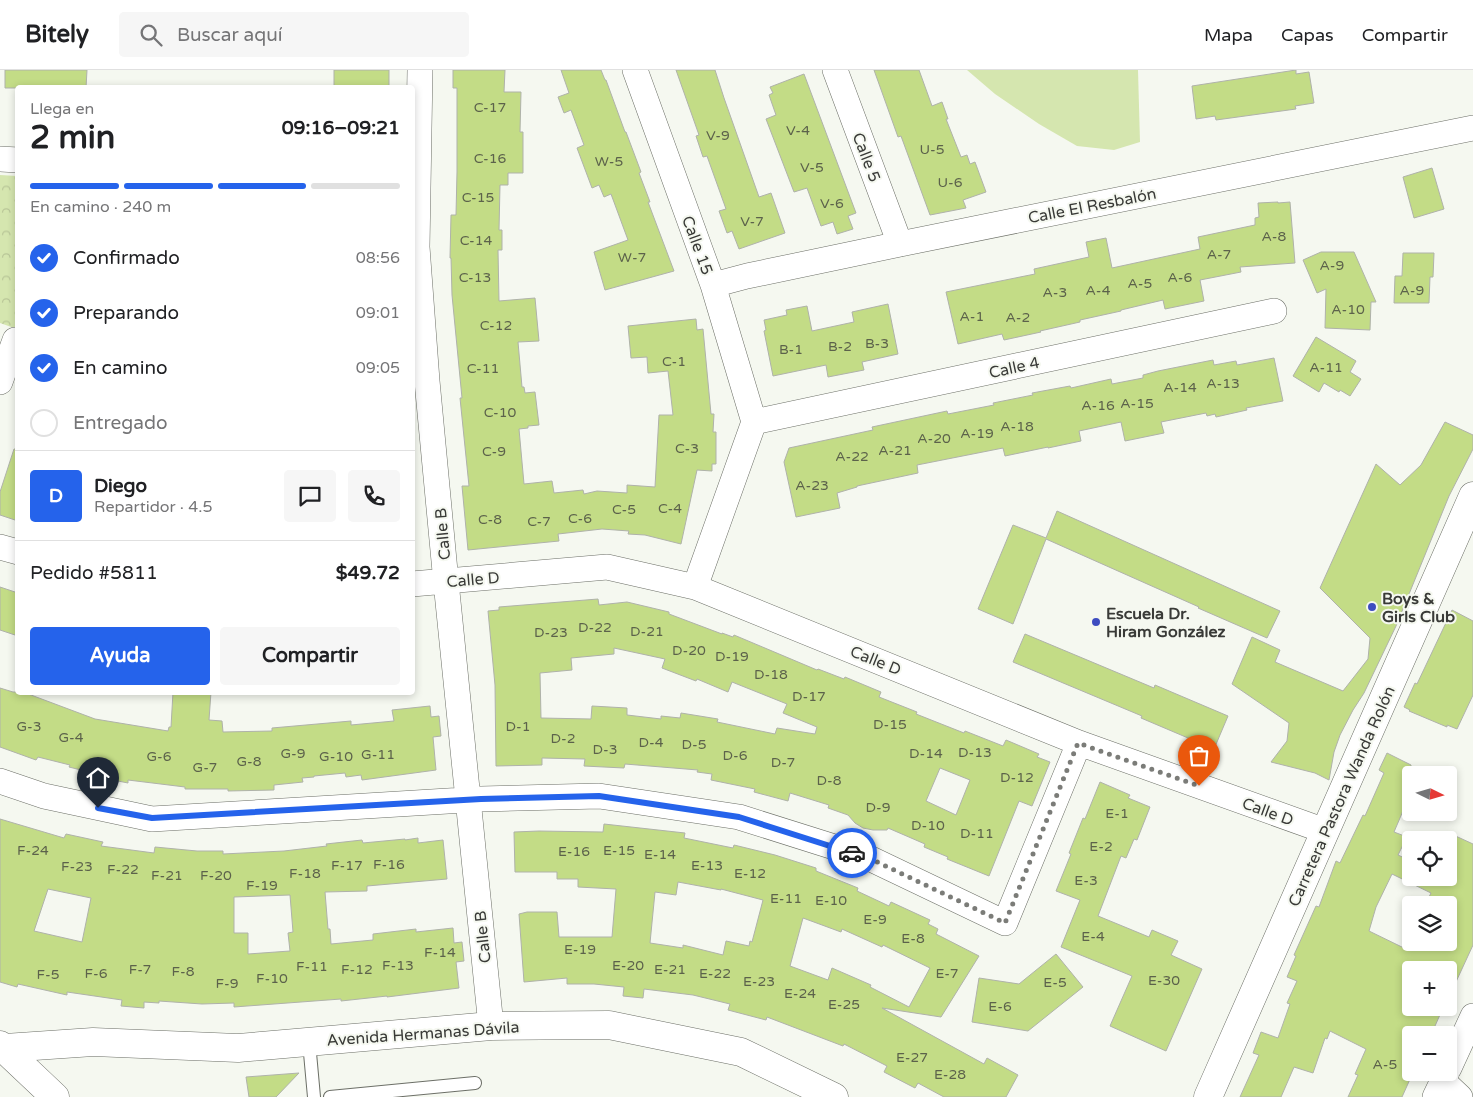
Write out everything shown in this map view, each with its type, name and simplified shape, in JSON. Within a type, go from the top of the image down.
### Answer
[{"type":"street","name":"Calle B","points":[[420,70],[417,247],[420,381],[446,582],[491,1026]]},
{"type":"street","name":"Calle 15","points":[[635,70],[713,285],[754,422]]},
{"type":"street","name":"Calle 5","points":[[835,70],[900,244]]},
{"type":"street","name":"Calle El Resbalón","points":[[713,285],[1238,167],[1473,128]]},
{"type":"street","points":[[0,159],[15,160]]},
{"type":"street","name":"Calle 4","points":[[754,422],[1274,312]]},
{"type":"street","points":[[0,382],[11,338]]},
{"type":"street","points":[[695,587],[754,422]]},
{"type":"street","name":"Carretera Pastora Wanda Rolón","points":[[1208,1097],[1473,496]]},
{"type":"street","points":[[0,547],[15,551]]},
{"type":"street","name":"Calle D","points":[[415,584],[607,567],[695,587],[1078,743],[1325,831]]},
{"type":"street","points":[[0,781],[44,796],[152,818],[469,800],[599,796],[739,817],[869,858],[1005,923],[1078,743]]},
{"type":"street","points":[[1447,1083],[1473,1016]]},
{"type":"street","name":"Avenida Hermanas Dávila","points":[[2,1046],[93,1042],[238,1048],[491,1026],[609,1025],[741,1052],[834,1097]]},
{"type":"street","points":[[2,1046],[55,1097]]},
{"type":"lane","points":[[310,1042],[314,1097]]},
{"type":"lane","points":[[330,1097],[474,1083]]},
{"type":"green space","points":[[967,70],[1138,70],[1140,142],[1114,150],[1077,146],[1039,124],[995,94]]},
{"type":"green space","points":[[0,175],[15,176],[15,328],[0,323]]},
{"type":"building","points":[[5,70],[87,70],[86,85],[15,85],[15,88],[5,88]]},
{"type":"building","points":[[334,70],[389,70],[389,85],[334,85]]},
{"type":"building","points":[[453,70],[505,70],[504,92],[521,92],[520,132],[523,132],[523,173],[508,173],[508,185],[500,185],[499,230],[502,230],[502,250],[498,250],[499,301],[535,298],[539,341],[518,342],[522,387],[524,387],[525,393],[535,392],[539,425],[519,429],[524,484],[552,481],[554,493],[583,490],[584,494],[597,491],[627,493],[627,485],[655,487],[659,415],[673,415],[668,371],[648,373],[647,357],[631,358],[628,326],[696,319],[697,330],[703,329],[711,414],[714,414],[713,432],[716,432],[716,464],[712,464],[712,471],[697,470],[681,544],[645,535],[628,534],[629,531],[602,529],[558,534],[559,541],[468,550],[462,486],[469,486],[460,398],[462,398],[450,258],[451,215],[456,215],[457,172],[457,88],[453,88]]},
{"type":"building","points":[[561,70],[601,70],[641,172],[639,173],[650,202],[648,202],[674,271],[605,290],[594,252],[628,240],[611,194],[604,197],[599,185],[592,188],[577,148],[584,145],[571,110],[564,113],[558,97],[569,93]]},
{"type":"building","points":[[676,70],[715,70],[759,197],[771,193],[785,233],[739,249],[732,231],[727,233],[719,211],[726,209],[707,156],[703,157],[696,136],[699,135]]},
{"type":"building","points":[[874,70],[919,70],[932,106],[942,102],[948,119],[946,119],[961,157],[967,155],[970,164],[975,162],[986,192],[963,200],[966,208],[930,215],[901,136],[898,137]]},
{"type":"building","points":[[1296,70],[1296,74],[1309,72],[1314,103],[1295,106],[1296,109],[1216,120],[1215,116],[1196,119],[1192,86]]},
{"type":"building","points":[[804,74],[856,213],[848,216],[853,229],[837,234],[833,222],[821,226],[807,188],[794,192],[766,119],[776,115],[769,95],[773,93],[770,87]]},
{"type":"building","points":[[1432,168],[1444,209],[1414,218],[1403,177]]},
{"type":"building","points":[[1290,202],[1295,263],[1240,267],[1241,272],[1200,280],[1204,301],[1165,309],[1163,300],[1004,340],[1002,334],[958,344],[946,292],[1035,274],[1034,269],[1089,257],[1086,242],[1106,238],[1112,268],[1200,249],[1198,237],[1255,225],[1255,218],[1259,217],[1258,203]]},
{"type":"building","points":[[1321,252],[1354,252],[1376,302],[1371,302],[1370,330],[1325,328],[1326,289],[1317,293],[1303,260]]},
{"type":"building","points":[[1403,253],[1434,253],[1433,277],[1430,277],[1429,303],[1394,303],[1395,276],[1402,276]]},
{"type":"building","points":[[888,304],[898,354],[862,362],[864,370],[828,377],[826,365],[773,376],[764,331],[766,330],[764,320],[787,315],[786,310],[807,306],[812,331],[854,322],[852,312]]},
{"type":"building","points":[[1316,337],[1356,361],[1350,372],[1361,379],[1350,396],[1324,383],[1319,392],[1293,376]]},
{"type":"building","points":[[1274,358],[1283,401],[1246,408],[1247,410],[1216,417],[1215,414],[1207,416],[1206,413],[1161,422],[1164,433],[1125,441],[1121,422],[1079,431],[1081,441],[1048,448],[1005,456],[1003,448],[917,465],[918,473],[857,486],[837,493],[840,508],[796,517],[784,462],[789,448],[873,430],[872,427],[947,411],[948,414],[994,405],[993,403],[1033,395],[1032,393],[1070,386],[1071,388],[1111,379],[1112,384],[1143,378],[1143,375],[1158,371],[1213,360],[1214,365],[1236,361],[1237,365]]},
{"type":"building","name":"Boys & Girls Club","points":[[1445,422],[1473,435],[1473,449],[1449,496],[1396,626],[1364,693],[1340,735],[1334,752],[1329,780],[1315,773],[1271,762],[1287,741],[1289,723],[1232,684],[1252,637],[1280,650],[1275,662],[1343,691],[1368,659],[1370,638],[1320,588],[1376,464],[1400,485],[1421,465]]},
{"type":"building","points":[[15,449],[15,520],[0,515],[0,492]]},
{"type":"building","points":[[1057,511],[1280,611],[1267,638],[1046,539],[1013,624],[978,609],[1013,525],[1046,538]]},
{"type":"building","points":[[0,587],[15,592],[15,635],[0,630]]},
{"type":"building","points":[[598,599],[599,605],[627,602],[669,612],[669,614],[722,634],[733,637],[734,635],[817,670],[844,679],[845,677],[881,692],[879,697],[964,733],[965,731],[1003,746],[1006,740],[1039,754],[1037,757],[1050,762],[1032,806],[1019,801],[989,876],[947,859],[948,857],[924,847],[925,844],[888,828],[887,830],[873,830],[863,828],[848,815],[828,808],[829,805],[790,793],[788,801],[754,792],[755,789],[711,780],[712,774],[697,772],[698,770],[625,764],[624,768],[584,766],[585,759],[542,758],[542,765],[496,766],[495,685],[488,611],[499,610],[499,607]],"holes":[[[614,648],[665,659],[662,668],[696,681],[697,679],[728,692],[732,682],[787,704],[783,713],[817,727],[815,734],[777,728],[775,734],[717,722],[718,719],[681,713],[680,718],[661,716],[661,719],[627,715],[627,708],[592,706],[591,719],[541,718],[540,673],[572,670],[571,658],[614,654]],[[940,768],[970,780],[956,815],[926,801]]]},
{"type":"building","points":[[1452,610],[1473,621],[1473,695],[1457,729],[1447,725],[1447,727],[1409,711],[1404,707]]},
{"type":"building","points":[[1025,634],[1154,688],[1155,685],[1228,716],[1214,749],[1141,718],[1142,716],[1013,662]]},
{"type":"building","points":[[0,688],[15,692],[15,695],[31,695],[95,719],[168,731],[169,727],[171,727],[173,695],[211,695],[209,720],[222,721],[223,732],[272,731],[272,728],[351,721],[351,725],[394,721],[392,710],[430,706],[431,717],[439,716],[441,736],[433,737],[436,770],[362,780],[361,775],[346,777],[345,773],[314,776],[302,778],[303,782],[274,785],[274,790],[228,791],[228,789],[185,789],[185,787],[128,780],[128,783],[88,775],[89,772],[69,767],[70,765],[38,757],[36,760],[0,747]]},
{"type":"building","points":[[1387,753],[1411,765],[1402,766],[1402,813],[1394,832],[1402,835],[1402,847],[1398,855],[1402,857],[1402,879],[1392,874],[1376,907],[1369,931],[1402,947],[1402,951],[1457,951],[1457,896],[1430,896],[1431,893],[1417,886],[1457,886],[1457,837],[1473,844],[1473,945],[1457,980],[1457,961],[1402,961],[1402,1016],[1439,1016],[1435,1026],[1402,1026],[1402,1081],[1409,1081],[1402,1097],[1348,1097],[1358,1075],[1355,1074],[1366,1049],[1330,1031],[1327,1039],[1325,1038],[1313,1073],[1294,1067],[1281,1097],[1240,1097],[1259,1055],[1253,1053],[1261,1032],[1278,1038],[1290,1004],[1287,1003],[1297,981],[1287,977],[1296,956],[1294,955],[1316,906],[1319,907],[1336,861],[1340,863],[1363,815],[1365,816],[1384,773],[1379,770]]},
{"type":"building","points":[[1100,782],[1130,795],[1128,798],[1150,807],[1137,840],[1134,839],[1126,858],[1121,856],[1098,916],[1149,937],[1152,930],[1178,941],[1171,955],[1202,969],[1166,1051],[1110,1026],[1132,976],[1061,947],[1080,900],[1056,891],[1083,818],[1085,819]]},
{"type":"building","points":[[0,819],[64,838],[66,834],[103,842],[101,846],[154,853],[155,847],[197,851],[223,851],[223,854],[284,851],[362,840],[363,843],[418,838],[418,843],[443,840],[447,879],[367,886],[367,891],[325,892],[328,929],[330,929],[331,944],[373,940],[373,934],[416,929],[416,932],[453,928],[454,943],[462,942],[464,961],[456,962],[459,988],[341,1001],[341,999],[234,1007],[234,1003],[202,1004],[159,1001],[159,1003],[144,1002],[144,1008],[121,1006],[122,1000],[67,992],[67,995],[18,984],[17,987],[0,982]],"holes":[[[48,889],[91,898],[82,942],[34,931]],[[290,895],[293,932],[288,933],[290,951],[248,954],[248,933],[234,933],[234,897]]]},
{"type":"building","points":[[604,824],[685,833],[684,838],[733,848],[734,845],[775,855],[816,868],[816,871],[858,888],[857,891],[889,906],[891,902],[930,920],[928,924],[938,929],[936,934],[979,956],[941,1017],[882,1008],[984,1064],[987,1058],[1018,1075],[1006,1097],[944,1097],[918,1083],[915,1088],[884,1072],[887,1066],[844,1044],[843,1046],[767,1017],[766,1020],[728,1010],[730,1004],[693,995],[644,989],[643,998],[623,996],[624,987],[567,984],[567,978],[524,982],[519,914],[527,912],[557,912],[559,937],[612,937],[616,889],[578,887],[578,879],[557,879],[557,872],[515,872],[514,832],[603,832]],"holes":[[[678,882],[721,889],[763,900],[752,942],[750,941],[749,946],[726,941],[723,955],[683,945],[683,948],[650,943],[655,892],[676,895]],[[803,918],[841,932],[842,929],[882,947],[883,945],[930,968],[909,1007],[870,987],[871,985],[832,968],[828,980],[790,966]]]},
{"type":"building","points":[[1056,954],[1083,987],[1028,1031],[972,1022],[979,978],[1019,984]]},
{"type":"building","points":[[299,1073],[276,1097],[249,1097],[246,1077]]},
{"type":"way so far","points":[[852,853],[869,858],[1005,923],[1078,743],[1199,786]]},
{"type":"place","name":"Boys & Girls Club","points":[[1372,607]]},
{"type":"place","name":"Escuela Dr. Hiram González","points":[[1096,622]]},
{"type":"route","points":[[98,808],[152,818],[481,799],[599,796],[739,817],[852,853]]}]
